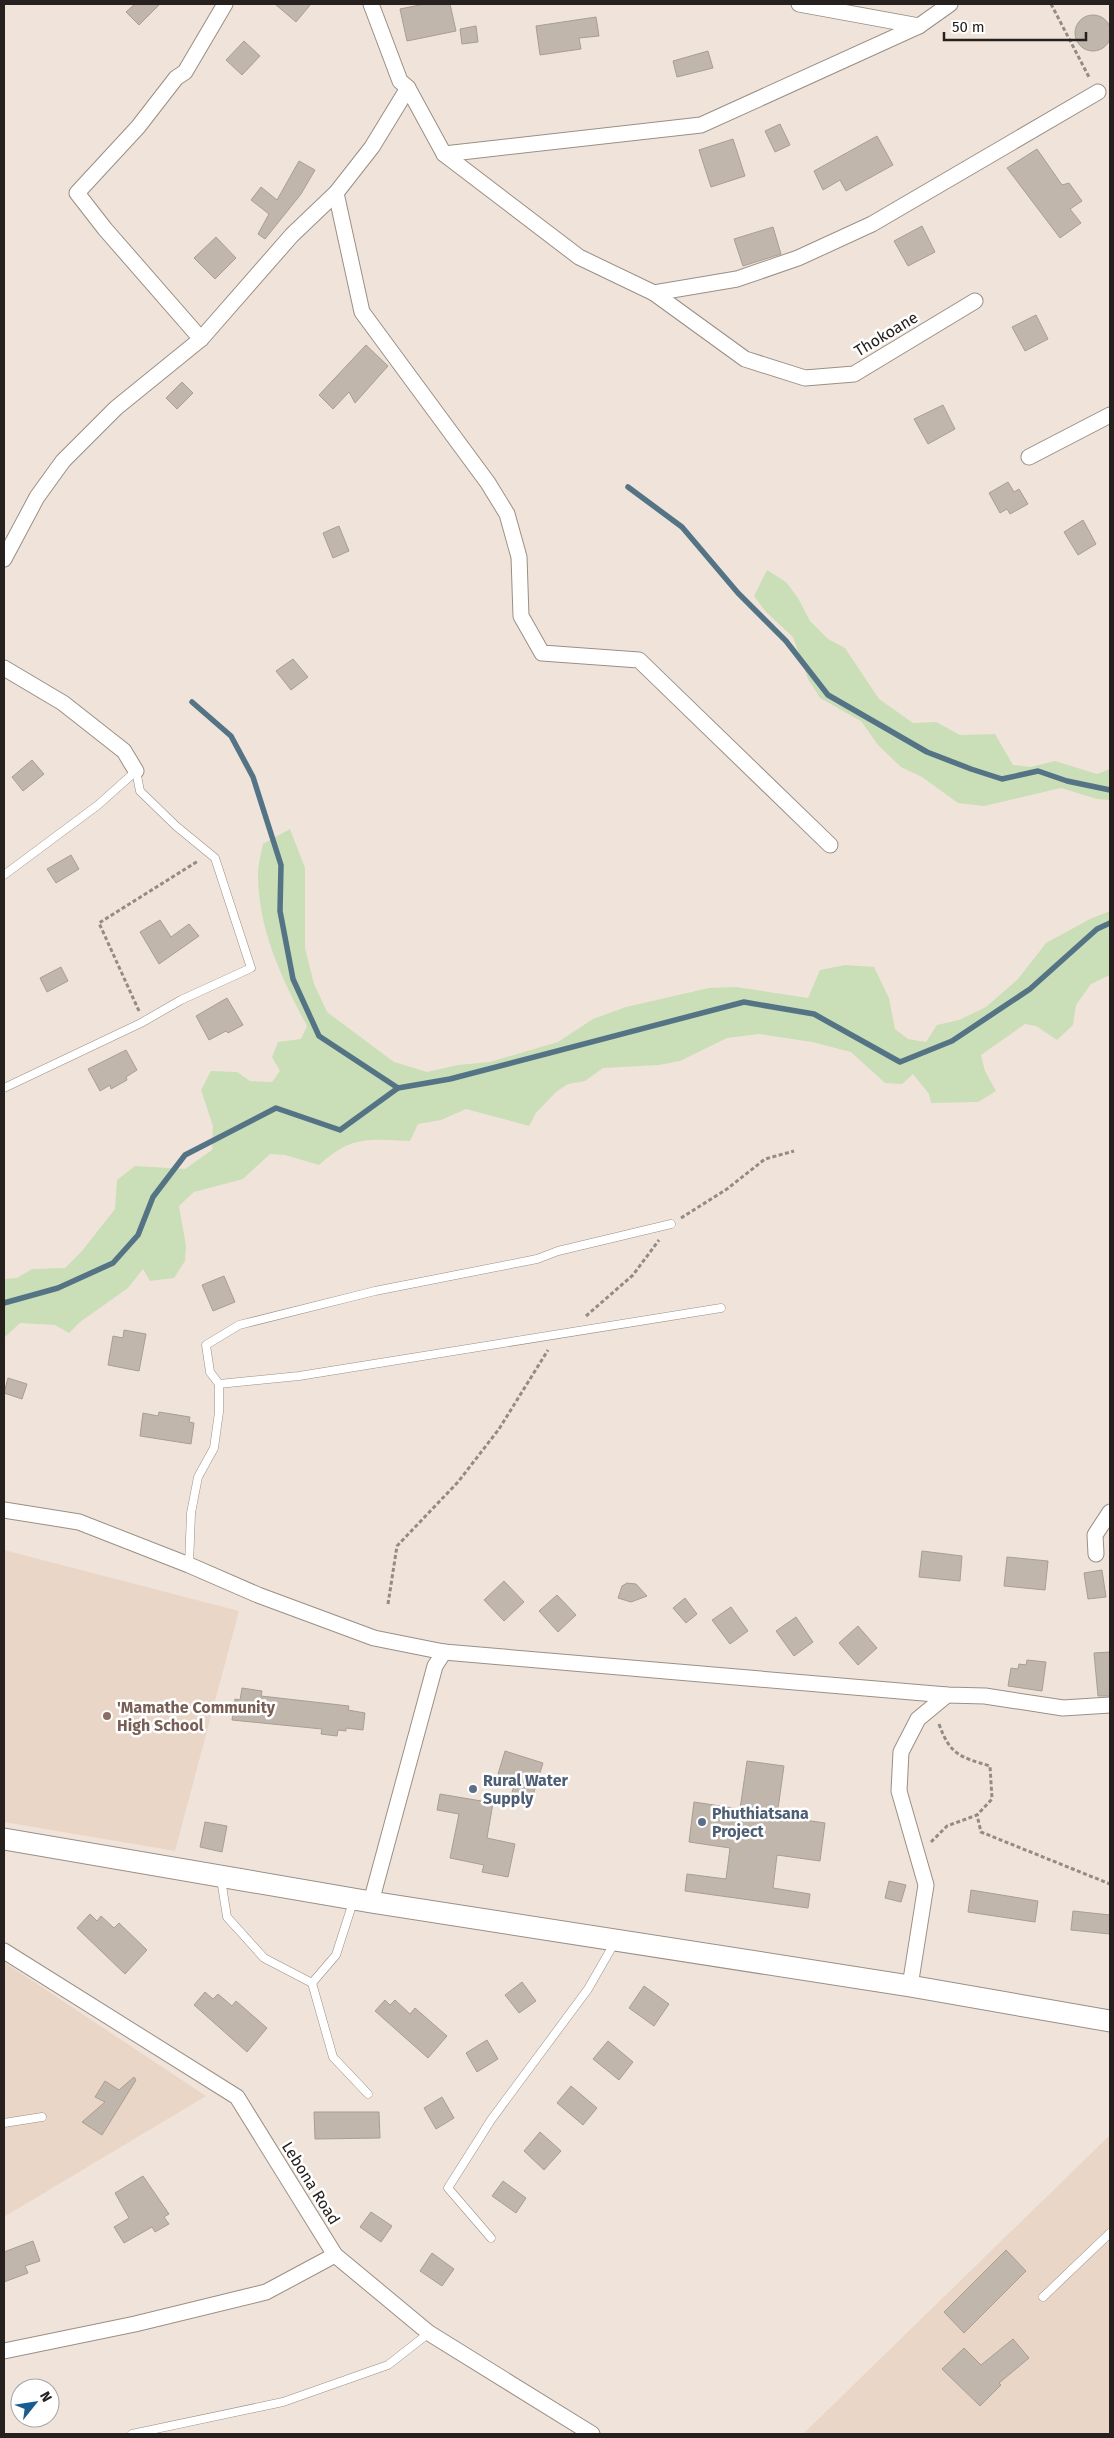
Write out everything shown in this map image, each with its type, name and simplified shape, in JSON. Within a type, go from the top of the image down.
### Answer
[{"type":"main road","points":[[4,1839],[362,1901],[910,1986],[1110,2021]]},
{"type":"street","points":[[201,339],[105,229],[77,193],[138,127],[176,78],[185,72],[225,4]]},
{"type":"street","points":[[371,4],[400,81],[408,88],[444,154],[701,125],[919,26],[950,4]]},
{"type":"street","points":[[799,4],[919,26]]},
{"type":"street","points":[[4,559],[37,497],[63,461],[116,408],[201,339],[292,235],[336,193],[372,147],[408,88]]},
{"type":"street","points":[[654,293],[737,279],[798,258],[872,224],[1098,92]]},
{"type":"street","name":"Thokoane","points":[[444,154],[578,257],[654,293],[744,359],[805,378],[854,374],[974,301]]},
{"type":"street","points":[[336,193],[362,312],[488,483],[507,514],[519,557],[521,616],[542,653],[639,660],[830,845]]},
{"type":"street","points":[[1029,457],[1110,415]]},
{"type":"street","points":[[4,668],[63,704],[124,752],[136,771]]},
{"type":"street","points":[[4,1510],[79,1522],[188,1565],[258,1596],[374,1638],[444,1652],[947,1696],[985,1696],[1063,1708],[1110,1705]]},
{"type":"street","points":[[1096,1554],[1095,1535],[1110,1512]]},
{"type":"street","points":[[362,1901],[435,1666],[444,1652]]},
{"type":"street","points":[[910,1986],[926,1885],[899,1791],[901,1752],[918,1719],[947,1696]]},
{"type":"street","name":"Lebona Road","points":[[4,1951],[237,2096],[335,2255],[429,2333],[592,2434]]},
{"type":"street","points":[[4,2351],[135,2324],[266,2292],[335,2255]]},
{"type":"lane","points":[[4,1088],[250,968],[215,858],[176,826],[140,791],[136,771]]},
{"type":"lane","points":[[4,875],[98,805],[136,771]]},
{"type":"lane","points":[[188,1565],[191,1513],[198,1476],[214,1448],[219,1412],[219,1384],[210,1372],[206,1345],[239,1325],[375,1291],[537,1259],[558,1251],[671,1224]]},
{"type":"lane","points":[[219,1384],[299,1376],[721,1308]]},
{"type":"lane","points":[[221,1877],[227,1917],[264,1958],[312,1983],[333,2057],[368,2094]]},
{"type":"lane","points":[[312,1983],[336,1954],[362,1901]]},
{"type":"lane","points":[[491,2238],[448,2188],[491,2120],[588,1989],[616,1940]]},
{"type":"lane","points":[[4,2123],[42,2117]]},
{"type":"lane","points":[[1043,2297],[1110,2233]]},
{"type":"lane","points":[[132,2434],[283,2402],[388,2365],[429,2333]]},
{"type":"path","points":[[1051,4],[1098,92]]},
{"type":"path","points":[[144,1021],[99,923],[210,854]]},
{"type":"path","points":[[388,1604],[397,1546],[458,1482],[499,1429],[548,1349],[633,1275],[671,1224],[727,1189],[765,1159],[794,1151]]},
{"type":"path","points":[[920,1860],[934,1839],[947,1826],[977,1815],[992,1800],[990,1766],[958,1756],[943,1735],[932,1707]]},
{"type":"path","points":[[977,1815],[981,1832],[1110,1884]]},
{"type":"shaded area","name":"'Mamathe Community High School","points":[[4,1550],[239,1611],[175,1851],[4,1822]]},
{"type":"shaded area","points":[[4,1962],[206,2096],[4,2217]]},
{"type":"shaded area","points":[[1110,2135],[1110,2434],[803,2434]]},
{"type":"green space","points":[[767,570],[786,582],[798,598],[810,621],[828,639],[845,648],[879,699],[913,723],[936,722],[960,735],[995,734],[1013,765],[1031,767],[1055,761],[1097,774],[1110,769],[1110,800],[1097,799],[1061,788],[984,806],[958,803],[922,777],[901,767],[878,745],[861,721],[820,698],[808,679],[793,637],[766,612],[754,596]]},
{"type":"green space","points":[[290,829],[305,868],[305,948],[314,984],[327,1012],[394,1062],[427,1072],[458,1065],[490,1062],[558,1042],[593,1019],[626,1007],[709,988],[736,987],[808,998],[820,970],[845,965],[874,967],[889,998],[895,1029],[908,1039],[926,1042],[937,1025],[959,1020],[986,1007],[1018,979],[1046,943],[1090,919],[1110,911],[1110,975],[1091,984],[1076,1005],[1073,1025],[1057,1040],[1036,1026],[1025,1024],[981,1055],[985,1071],[996,1091],[978,1102],[931,1103],[929,1094],[913,1074],[902,1084],[885,1083],[851,1052],[812,1042],[759,1034],[727,1038],[680,1061],[659,1065],[603,1068],[585,1081],[568,1084],[556,1092],[536,1113],[529,1126],[466,1109],[441,1120],[418,1124],[410,1141],[361,1141],[341,1148],[319,1165],[285,1155],[270,1154],[243,1179],[194,1192],[179,1206],[186,1246],[185,1261],[174,1278],[150,1281],[143,1269],[128,1288],[80,1322],[69,1333],[55,1325],[20,1323],[4,1338],[4,1279],[17,1278],[32,1269],[65,1268],[82,1251],[115,1209],[117,1180],[135,1166],[185,1169],[212,1150],[213,1126],[201,1090],[211,1071],[237,1072],[250,1081],[272,1082],[280,1071],[272,1057],[278,1042],[301,1039],[307,1026],[273,953],[262,914],[259,894],[258,874],[263,844]]},
{"type":"building","points":[[135,4],[160,4],[139,25],[126,12]]},
{"type":"building","points":[[275,4],[311,4],[296,22]]},
{"type":"building","points":[[425,4],[450,4],[456,31],[407,41],[400,9]]},
{"type":"building","points":[[1093,15],[1100,16],[1106,20],[1110,26],[1110,40],[1106,46],[1100,50],[1093,51],[1086,50],[1080,46],[1076,40],[1075,33],[1076,26],[1080,20],[1086,16]]},
{"type":"building","points":[[596,17],[599,36],[579,38],[581,49],[540,55],[536,26]]},
{"type":"building","points":[[476,26],[478,42],[462,44],[460,29]]},
{"type":"building","points":[[244,41],[260,56],[242,75],[226,60]]},
{"type":"building","points":[[708,51],[713,68],[677,77],[673,61]]},
{"type":"building","points":[[780,124],[790,145],[775,152],[765,131]]},
{"type":"building","points":[[877,136],[893,165],[846,191],[840,180],[823,190],[814,171]]},
{"type":"building","points":[[733,139],[745,176],[711,187],[699,150]]},
{"type":"building","points":[[1037,149],[1062,185],[1069,183],[1082,201],[1070,209],[1081,223],[1060,238],[1007,168]]},
{"type":"building","points":[[299,161],[315,170],[301,194],[265,239],[258,234],[269,214],[251,200],[261,187],[277,200]]},
{"type":"building","points":[[922,226],[935,252],[908,266],[894,241]]},
{"type":"building","points":[[773,227],[781,254],[743,266],[734,239]]},
{"type":"building","points":[[216,237],[236,258],[215,279],[194,258]]},
{"type":"building","points":[[1036,315],[1048,339],[1025,351],[1012,327]]},
{"type":"building","points":[[366,345],[388,366],[355,403],[349,392],[333,409],[319,395]]},
{"type":"building","points":[[182,382],[193,393],[177,409],[166,398]]},
{"type":"building","points":[[943,405],[955,429],[928,444],[914,419]]},
{"type":"building","points":[[1008,482],[1014,492],[1019,489],[1028,504],[1010,514],[1007,509],[1000,513],[989,493]]},
{"type":"building","points":[[1083,520],[1096,544],[1078,555],[1064,532]]},
{"type":"building","points":[[339,526],[349,551],[333,558],[323,533]]},
{"type":"building","points":[[293,659],[308,677],[291,690],[276,671]]},
{"type":"building","points":[[32,760],[44,774],[23,791],[12,777]]},
{"type":"building","points":[[71,855],[79,869],[56,883],[47,869]]},
{"type":"building","points":[[160,920],[171,937],[189,924],[199,936],[159,964],[140,932]]},
{"type":"building","points":[[61,967],[68,981],[47,992],[40,978]]},
{"type":"building","points":[[227,998],[243,1025],[209,1040],[196,1016]]},
{"type":"building","points":[[126,1050],[137,1070],[126,1077],[127,1080],[111,1089],[110,1085],[100,1091],[88,1069]]},
{"type":"building","points":[[224,1276],[235,1302],[213,1311],[202,1285]]},
{"type":"building","points":[[124,1330],[146,1334],[139,1371],[108,1365],[113,1336],[123,1338]]},
{"type":"building","points":[[8,1378],[27,1384],[22,1399],[4,1393]]},
{"type":"building","points":[[159,1412],[190,1417],[189,1422],[194,1423],[191,1444],[140,1436],[143,1413],[158,1416]]},
{"type":"building","points":[[922,1551],[962,1556],[960,1581],[919,1577]]},
{"type":"building","points":[[1007,1557],[1048,1561],[1045,1590],[1004,1586]]},
{"type":"building","points":[[1102,1570],[1106,1597],[1088,1599],[1084,1573]]},
{"type":"building","points":[[504,1581],[524,1602],[504,1621],[484,1600]]},
{"type":"building","points":[[627,1583],[636,1584],[647,1596],[631,1602],[618,1598],[622,1586]]},
{"type":"building","points":[[557,1595],[576,1615],[558,1632],[539,1611]]},
{"type":"building","points":[[685,1598],[697,1614],[686,1623],[673,1608]]},
{"type":"building","points":[[731,1607],[748,1631],[730,1644],[712,1620]]},
{"type":"building","points":[[796,1617],[813,1642],[794,1656],[776,1631]]},
{"type":"building","points":[[858,1626],[877,1648],[858,1665],[839,1643]]},
{"type":"building","points":[[1110,1652],[1110,1696],[1098,1696],[1094,1653]]},
{"type":"building","points":[[1027,1660],[1046,1662],[1042,1691],[1008,1686],[1011,1668],[1018,1669],[1019,1664],[1026,1665]]},
{"type":"building","points":[[242,1688],[262,1691],[261,1696],[349,1706],[348,1710],[365,1713],[363,1730],[346,1728],[346,1731],[338,1730],[337,1736],[321,1734],[322,1729],[232,1720],[235,1699],[240,1700]]},
{"type":"building","points":[[505,1751],[543,1763],[530,1805],[510,1799],[516,1779],[498,1774]]},
{"type":"building","points":[[747,1761],[784,1766],[777,1816],[825,1823],[820,1861],[777,1855],[773,1888],[810,1894],[808,1908],[685,1891],[687,1874],[726,1879],[730,1848],[689,1842],[694,1802],[740,1809]]},
{"type":"building","points":[[440,1794],[493,1803],[487,1838],[515,1844],[508,1877],[482,1872],[484,1865],[450,1858],[459,1814],[437,1810]]},
{"type":"building","points":[[205,1822],[227,1826],[222,1852],[200,1847]]},
{"type":"building","points":[[889,1881],[906,1885],[901,1902],[885,1898]]},
{"type":"building","points":[[971,1890],[1038,1901],[1035,1922],[968,1912]]},
{"type":"building","points":[[1073,1911],[1110,1915],[1110,1934],[1071,1930]]},
{"type":"building","points":[[90,1914],[97,1921],[101,1916],[114,1928],[119,1923],[147,1950],[125,1974],[77,1928]]},
{"type":"building","points":[[522,1982],[536,2001],[519,2013],[505,1995]]},
{"type":"building","points":[[644,1986],[669,2004],[654,2026],[629,2008]]},
{"type":"building","points":[[205,1992],[213,1999],[218,1994],[232,2006],[236,2001],[267,2028],[247,2052],[194,2005]]},
{"type":"building","points":[[385,2000],[390,2005],[395,2000],[410,2014],[415,2008],[447,2036],[428,2058],[375,2011]]},
{"type":"building","points":[[487,2040],[498,2059],[477,2072],[466,2053]]},
{"type":"building","points":[[608,2041],[633,2062],[619,2080],[593,2059]]},
{"type":"building","points":[[134,2077],[136,2080],[102,2135],[82,2122],[105,2102],[95,2097],[105,2081],[119,2090]]},
{"type":"building","points":[[571,2086],[597,2108],[583,2125],[557,2103]]},
{"type":"building","points":[[442,2097],[454,2118],[436,2129],[424,2108]]},
{"type":"building","points":[[314,2112],[379,2112],[380,2138],[315,2139]]},
{"type":"building","points":[[540,2132],[561,2151],[544,2170],[524,2151]]},
{"type":"building","points":[[143,2176],[169,2214],[164,2217],[169,2224],[155,2232],[152,2227],[124,2243],[114,2227],[129,2218],[115,2193]]},
{"type":"building","points":[[503,2181],[526,2198],[516,2213],[492,2196]]},
{"type":"building","points":[[371,2212],[392,2226],[381,2242],[360,2227]]},
{"type":"building","points":[[33,2241],[40,2261],[25,2266],[28,2273],[4,2282],[4,2252]]},
{"type":"building","points":[[1006,2250],[1026,2271],[964,2333],[944,2312]]},
{"type":"building","points":[[432,2253],[454,2269],[442,2286],[420,2271]]},
{"type":"building","points":[[1013,2339],[1029,2358],[999,2383],[1001,2385],[980,2406],[942,2369],[964,2348],[981,2365]]},
{"type":"waterway","points":[[628,487],[682,527],[738,593],[786,641],[828,695],[927,752],[971,769],[1002,779],[1038,771],[1067,781],[1110,790]]},
{"type":"waterway","points":[[192,702],[231,736],[253,777],[281,865],[280,911],[293,979],[319,1036],[398,1088]]},
{"type":"waterway","points":[[4,1303],[58,1288],[113,1263],[138,1235],[153,1197],[185,1155],[276,1108],[340,1130],[398,1088],[450,1079],[744,1002],[814,1014],[900,1062],[952,1041],[1030,989],[1097,929],[1110,923]]},
{"type":"place","name":"'Mamathe Community High School","points":[[107,1716]]},
{"type":"place","name":"Rural Water Supply","points":[[473,1789]]},
{"type":"place","name":"Phuthiatsana Project","points":[[702,1822]]}]
